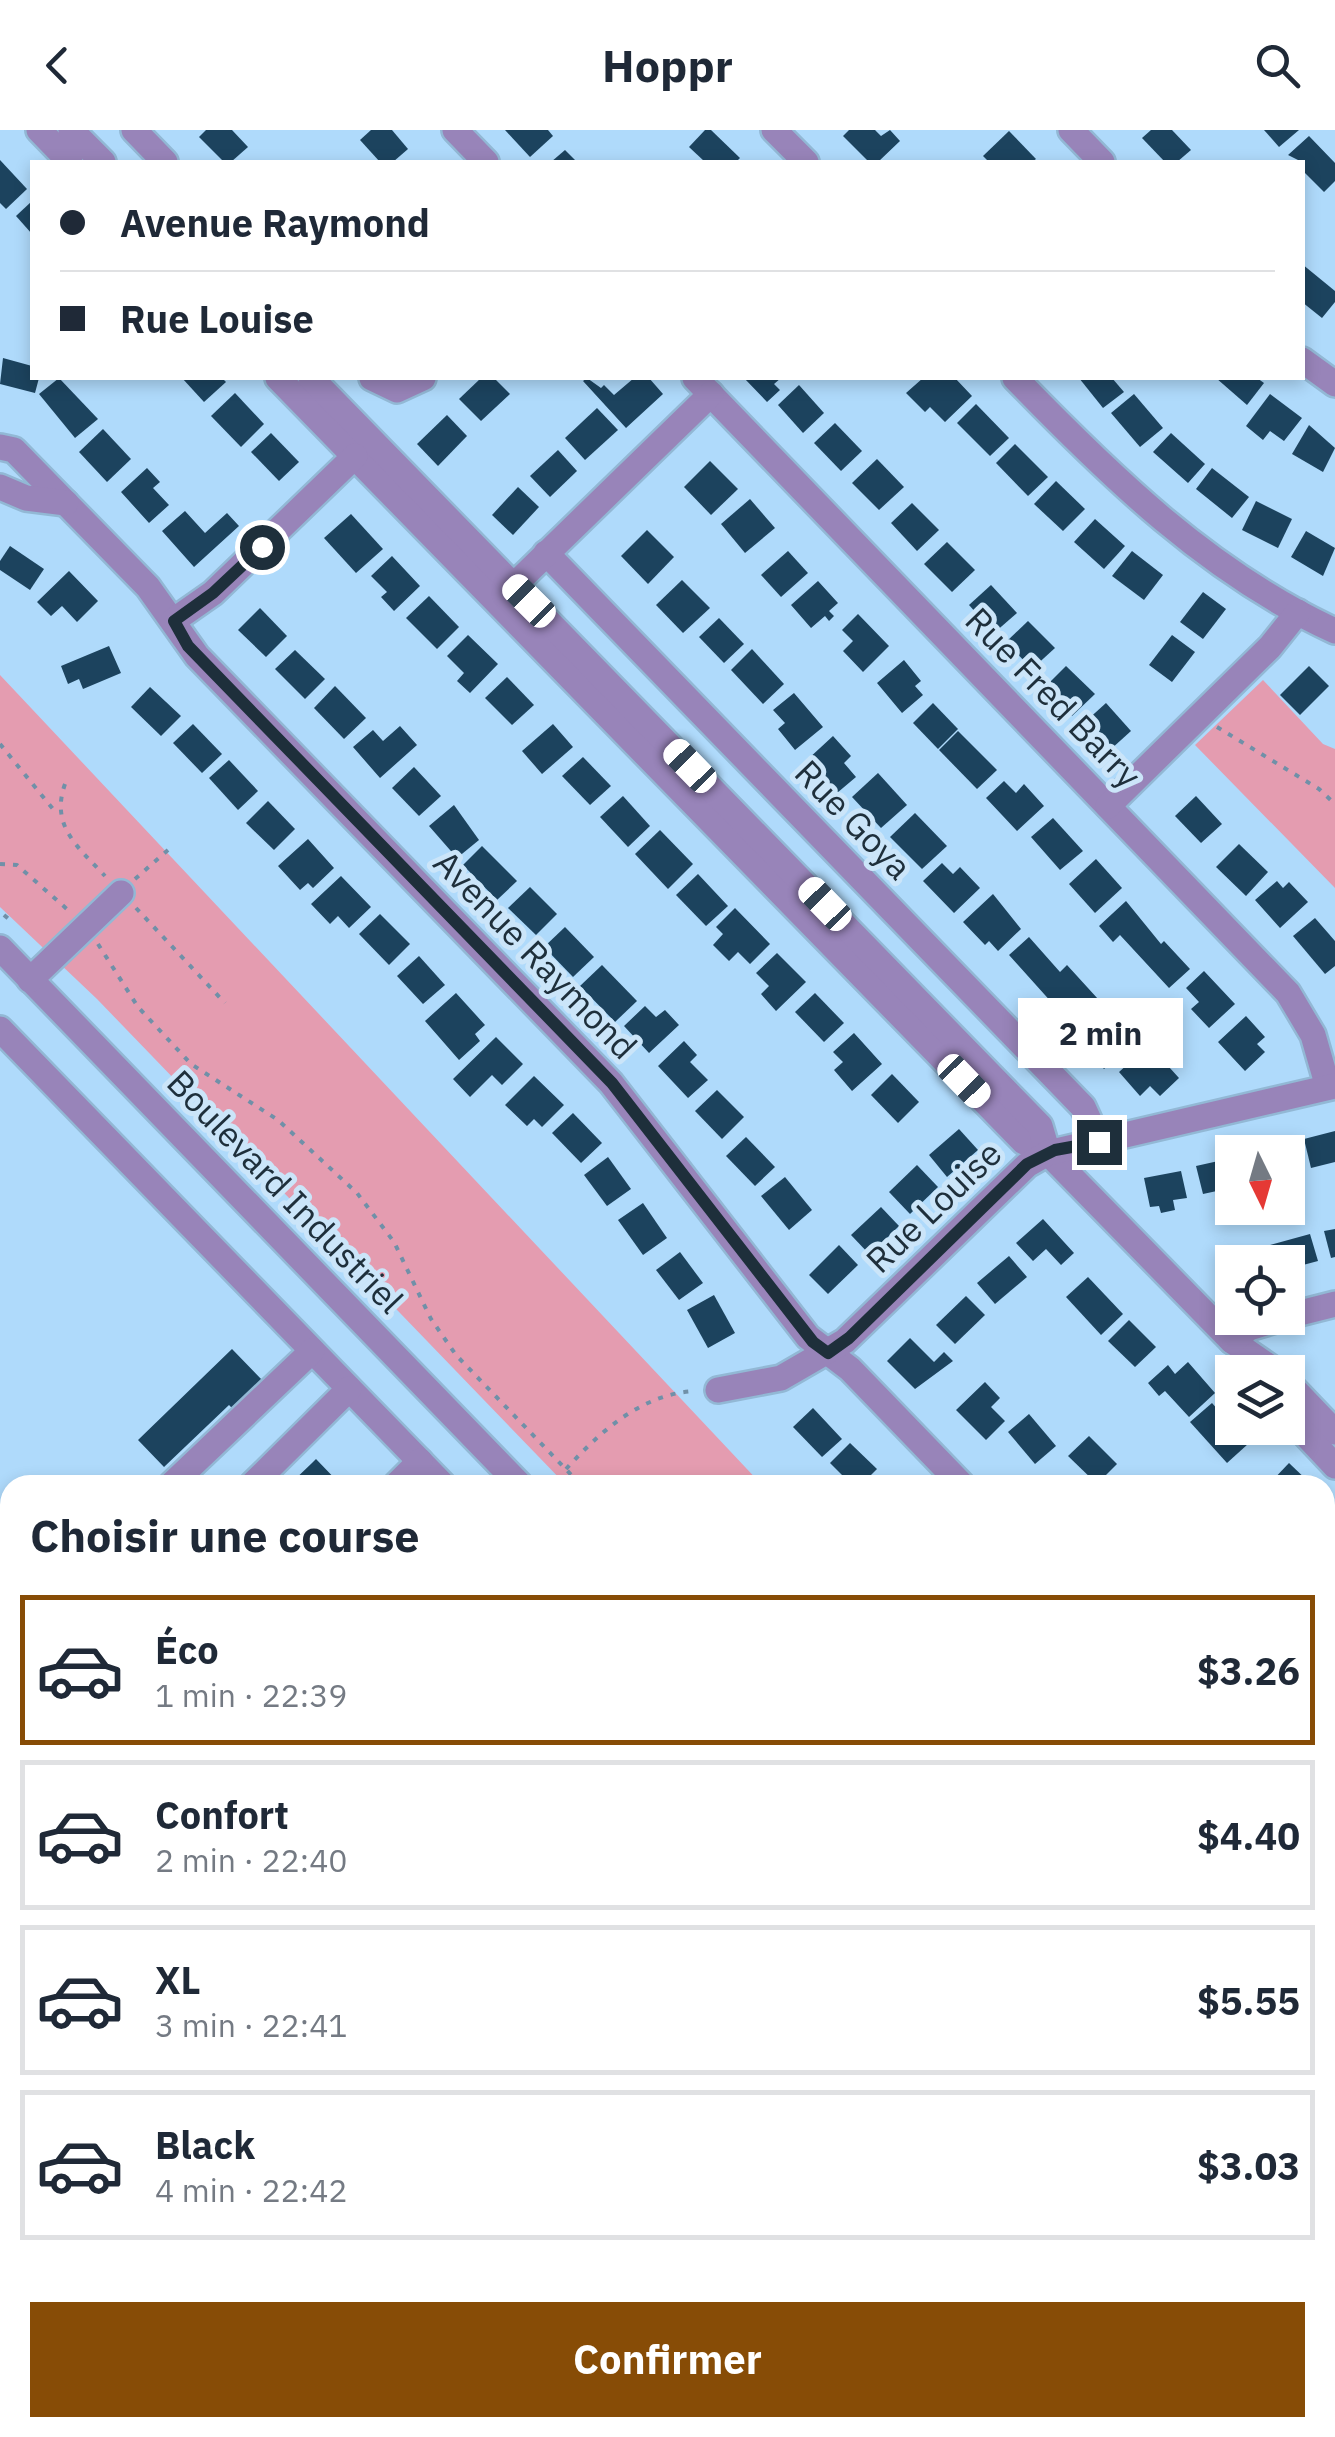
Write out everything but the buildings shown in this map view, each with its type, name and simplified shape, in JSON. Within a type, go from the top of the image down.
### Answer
[{"type":"street","points":[[39,130],[68,160]]},
{"type":"street","points":[[71,130],[101,160]]},
{"type":"street","points":[[134,130],[163,160]]},
{"type":"street","points":[[454,130],[484,160]]},
{"type":"street","points":[[774,130],[804,160]]},
{"type":"street","points":[[1071,130],[1100,160]]},
{"type":"street","points":[[1305,362],[1335,384]]},
{"type":"street","points":[[280,380],[506,594],[1040,1126],[1048,1152],[1232,1341],[1252,1355]]},
{"type":"street","points":[[314,380],[506,594]]},
{"type":"street","points":[[376,380],[397,390],[418,380]]},
{"type":"street","points":[[1017,380],[1146,507],[1298,612],[1335,631]]},
{"type":"street","points":[[506,594],[703,386]]},
{"type":"street","name":"Rue Fred Barry","points":[[703,386],[1288,992],[1314,1034],[1332,1086]]},
{"type":"street","name":"Avenue Raymond","points":[[0,447],[14,450],[131,569],[174,621],[196,656],[612,1083],[805,1334],[952,1475]]},
{"type":"street","points":[[174,621],[213,593],[356,456]]},
{"type":"street","points":[[0,487],[26,498],[66,503]]},
{"type":"street","name":"Rue Goya","points":[[546,553],[1082,1107],[1099,1142]]},
{"type":"street","points":[[1108,806],[1270,647],[1298,612]]},
{"type":"street","points":[[30,980],[122,894]]},
{"type":"street","name":"Boulevard Industriel","points":[[0,948],[510,1475]]},
{"type":"street","points":[[0,1029],[433,1475]]},
{"type":"street","name":"Rue Louise","points":[[718,1390],[781,1378],[828,1353],[1027,1164],[1048,1152],[1332,1086]]},
{"type":"street","points":[[1305,1312],[1335,1304]]},
{"type":"street","points":[[1232,1341],[1240,1335]]},
{"type":"street","points":[[1232,1341],[1239,1355]]},
{"type":"street","points":[[182,1475],[312,1351]]},
{"type":"street","points":[[262,1475],[349,1389]]},
{"type":"street","points":[[1305,1401],[1335,1432]]},
{"type":"street","points":[[1305,1434],[1335,1466]]},
{"type":"street","points":[[406,1475],[420,1461]]},
{"type":"path","points":[[1213,724],[1319,789],[1335,804]]},
{"type":"path","points":[[0,744],[60,821]]},
{"type":"path","points":[[122,894],[168,850]]},
{"type":"path","points":[[0,864],[18,866],[72,914]]},
{"type":"path","points":[[2,913],[11,921]]},
{"type":"path","name":"Boulevard Industriel","points":[[92,936],[138,1007],[191,1064],[278,1120],[357,1193],[394,1242],[432,1319],[456,1355],[572,1475]]},
{"type":"path","points":[[566,1469],[618,1420],[683,1392]]},
{"type":"shaded area","points":[[0,675],[753,1475],[556,1475],[97,999],[0,907]]},
{"type":"shaded area","points":[[1263,680],[1323,744],[1335,749],[1335,888],[1195,745]]},
{"type":"route","points":[[262,547],[213,593],[174,621],[188,646],[612,1083],[805,1334],[828,1353],[849,1338],[1027,1164],[1048,1152],[1099,1142]]}]
